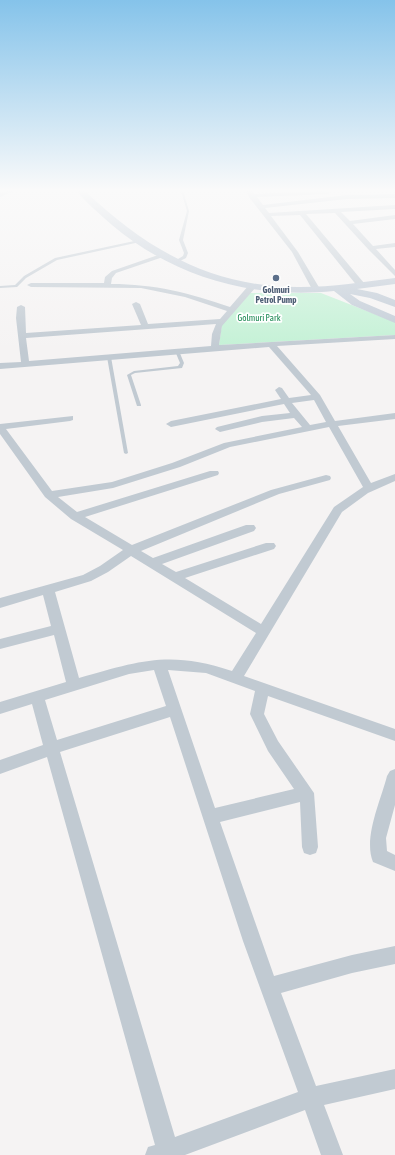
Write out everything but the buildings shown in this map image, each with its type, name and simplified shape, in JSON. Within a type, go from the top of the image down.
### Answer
[{"type":"street","points":[[145,245],[174,264],[216,280],[252,287],[287,290],[316,289],[395,281]]},
{"type":"street","points":[[289,245],[316,289]]},
{"type":"street","points":[[328,245],[361,285]]},
{"type":"street","points":[[367,245],[392,266],[395,274]]},
{"type":"street","points":[[370,248],[395,245]]},
{"type":"street","points":[[107,286],[109,277],[114,272],[161,256]]},
{"type":"street","points":[[32,285],[132,285],[187,296],[232,310]]},
{"type":"street","points":[[215,348],[216,334],[222,321],[252,287]]},
{"type":"street","points":[[336,288],[373,295],[395,304]]},
{"type":"street","points":[[336,288],[356,303],[395,320]]},
{"type":"street","points":[[136,304],[145,326]]},
{"type":"street","points":[[21,307],[25,364]]},
{"type":"street","points":[[22,336],[222,321]]},
{"type":"street","points":[[0,366],[215,348],[395,337]]},
{"type":"street","points":[[271,344],[318,397],[368,487]]},
{"type":"street","points":[[279,390],[296,415],[308,428]]},
{"type":"street","points":[[171,424],[286,401],[318,397]]},
{"type":"street","points":[[220,429],[262,419],[296,415]]},
{"type":"street","points":[[50,495],[113,486],[170,467],[226,445],[308,428],[395,416]]},
{"type":"street","points":[[70,418],[0,427],[50,495],[75,516],[264,632]]},
{"type":"street","points":[[75,516],[125,502],[214,473]]},
{"type":"street","points":[[0,603],[87,578],[104,569],[131,550],[275,492],[326,478]]},
{"type":"street","points":[[235,678],[338,510],[368,487],[395,478]]},
{"type":"street","points":[[151,563],[250,528]]},
{"type":"street","points":[[174,577],[270,546]]},
{"type":"street","points":[[48,590],[74,685]]},
{"type":"street","points":[[0,644],[58,629]]},
{"type":"street","points":[[158,664],[269,988],[332,1155]]},
{"type":"street","points":[[0,708],[129,669],[158,664],[182,665],[206,668],[395,735]]},
{"type":"street","points":[[262,688],[257,706],[258,719],[273,746],[306,793],[310,847]]},
{"type":"street","points":[[37,697],[164,1153],[310,1098],[395,1079]]},
{"type":"street","points":[[0,767],[52,748],[174,710]]},
{"type":"street","points":[[395,776],[391,807],[378,838],[379,856],[395,862]]},
{"type":"street","points":[[210,817],[306,793]]},
{"type":"street","points":[[269,988],[352,964],[395,955]]},
{"type":"lane","points":[[0,288],[16,286],[26,277],[56,259],[121,245]]},
{"type":"lane","points":[[174,264],[185,257],[186,253],[183,245]]},
{"type":"lane","points":[[139,405],[129,375],[134,372],[180,367],[183,365],[177,351]]},
{"type":"lane","points":[[109,357],[126,453]]},
{"type":"green space","name":"Golmuri Park","points":[[249,293],[321,293],[395,322],[395,335],[219,345],[222,324]]},
{"type":"place","name":"Golmuri Petrol Pump","points":[[276,278]]}]
